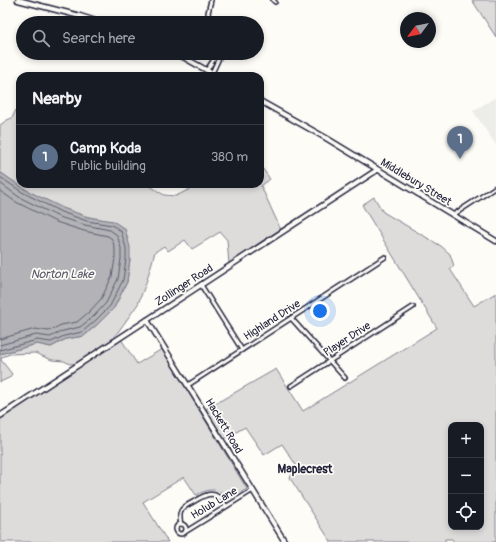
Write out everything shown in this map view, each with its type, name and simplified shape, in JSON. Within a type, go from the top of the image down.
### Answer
[{"type":"street","points":[[18,0],[80,16]]},
{"type":"street","points":[[209,16],[208,13],[211,0]]},
{"type":"street","points":[[189,60],[210,72]]},
{"type":"street","points":[[207,70],[214,60]]},
{"type":"street","points":[[212,72],[218,60]]},
{"type":"street","name":"Middlebury Street","points":[[264,103],[326,138],[496,241]]},
{"type":"street","name":"Zollinger Road","points":[[0,416],[377,170]]},
{"type":"street","points":[[453,215],[496,186]]},
{"type":"street","name":"Highland Drive","points":[[188,385],[385,257]]},
{"type":"street","points":[[201,285],[242,350]]},
{"type":"street","name":"Player Drive","points":[[291,386],[413,307]]},
{"type":"street","points":[[291,318],[344,378]]},
{"type":"street","name":"Hackett Road","points":[[147,320],[285,542]]},
{"type":"street","name":"Holub Lane","points":[[185,532],[253,490]]},
{"type":"street","points":[[181,524],[176,527],[180,534],[185,532],[185,527],[181,524],[180,512],[183,508],[206,494],[220,497],[226,506]]},
{"type":"shaded area","points":[[472,0],[496,0],[496,37]]},
{"type":"shaded area","points":[[496,97],[496,145],[473,111]]},
{"type":"shaded area","points":[[16,110],[16,183],[0,172],[0,125],[12,118]]},
{"type":"shaded area","points":[[264,171],[270,179],[264,184]]},
{"type":"shaded area","points":[[24,188],[153,188],[164,195],[176,196],[192,188],[262,188],[281,230],[229,264],[227,240],[220,232],[192,249],[185,240],[168,251],[164,246],[155,252],[138,304],[110,341],[78,363],[70,364],[64,361],[52,360],[35,353],[10,354],[2,357],[1,360],[12,374],[9,378],[0,382],[0,354],[37,344],[51,347],[66,339],[84,336],[114,308],[127,282],[130,259],[113,221],[89,217],[65,210]]},
{"type":"shaded area","points":[[374,197],[383,212],[441,246],[450,254],[454,266],[450,269],[474,306],[496,293],[496,542],[454,542],[452,539],[445,539],[445,542],[331,542],[290,478],[296,465],[282,444],[264,455],[245,427],[224,439],[206,409],[276,369],[303,411],[437,328],[362,205]]},
{"type":"shaded area","points":[[121,339],[137,364],[162,349],[247,489],[228,500],[214,490],[196,495],[184,477],[143,502],[168,542],[0,542],[0,416]]},
{"type":"water","name":"Norton Lake","points":[[0,172],[16,183],[16,188],[23,188],[63,208],[88,217],[113,221],[125,229],[130,247],[130,259],[127,282],[114,308],[84,336],[66,339],[51,347],[37,344],[0,354]]},
{"type":"place","name":"Camp Koda","points":[[460,159]]},
{"type":"district","name":"Maplecrest","points":[[305,469]]}]
